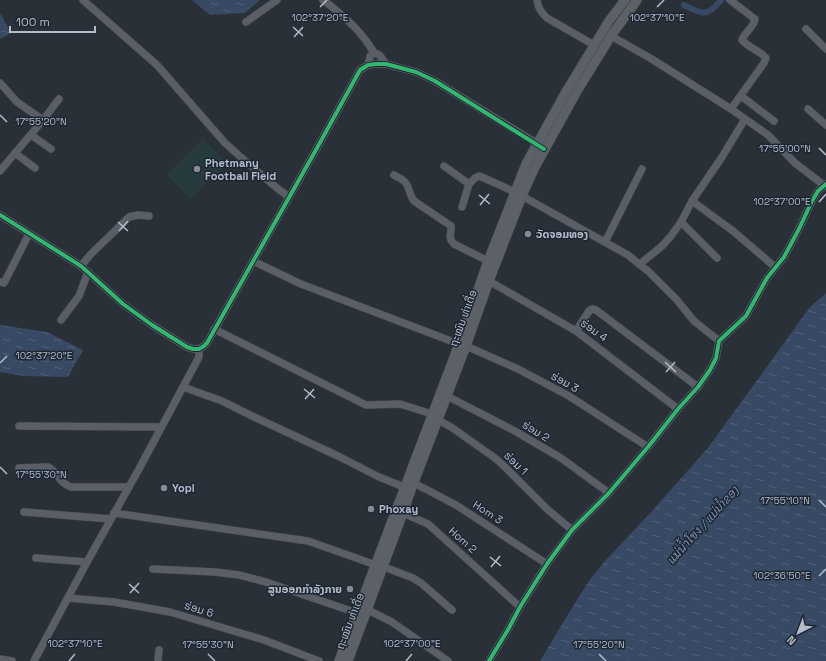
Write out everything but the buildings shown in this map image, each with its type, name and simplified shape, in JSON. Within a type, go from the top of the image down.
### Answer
[{"type":"main road","name":"ຖະໝົນ ທ່າເດື່ອ","points":[[435,417],[447,396],[488,261],[518,194],[534,167],[540,146],[567,90],[609,21],[625,0]]},
{"type":"main road","name":"ຖະໝົນ ທ່າເດື່ອ","points":[[540,146],[576,93],[611,36],[637,0]]},
{"type":"main road","name":"ຖະໝົນ ທ່າເດື່ອ","points":[[348,661],[368,610],[380,566],[435,417],[462,345],[489,281],[518,194]]},
{"type":"main road","name":"ຖະໝົນ ທ່າເດື່ອ","points":[[339,661],[357,614],[403,513],[410,487]]},
{"type":"street","points":[[83,0],[157,65],[226,142],[249,164],[289,197]]},
{"type":"street","points":[[246,22],[277,0]]},
{"type":"street","points":[[323,0],[338,11],[354,27],[369,44],[374,53],[381,56],[386,64]]},
{"type":"street","points":[[537,0],[541,12],[547,18],[594,45]]},
{"type":"street","points":[[730,0],[755,19],[754,23],[742,40],[763,54],[766,58],[731,109]]},
{"type":"street","points":[[806,29],[826,49]]},
{"type":"street","points":[[489,661],[547,564],[572,530],[609,493],[678,409],[698,388],[716,358],[719,341],[746,316],[767,278],[784,257],[800,229],[818,191],[825,185],[795,163],[768,135],[731,109],[650,58],[611,36]]},
{"type":"street","points":[[368,65],[370,56],[374,53]]},
{"type":"street","points":[[0,215],[81,266],[123,304],[152,325],[187,347],[199,349],[207,343],[360,70],[364,67],[368,65],[386,64],[416,72],[435,81],[540,146]]},
{"type":"street","points":[[0,83],[17,102],[43,120]]},
{"type":"street","points":[[741,96],[774,121]]},
{"type":"street","points":[[0,171],[59,99]]},
{"type":"street","points":[[808,109],[826,126]]},
{"type":"street","points":[[640,264],[662,246],[671,236],[681,222],[692,201],[722,157],[744,119]]},
{"type":"street","points":[[31,135],[51,149]]},
{"type":"street","points":[[15,153],[35,168]]},
{"type":"street","points":[[444,166],[469,184]]},
{"type":"street","points":[[605,242],[642,169]]},
{"type":"street","points":[[394,175],[403,180],[407,185],[414,201],[451,226],[450,238],[454,244],[488,261]]},
{"type":"street","points":[[462,207],[469,184],[479,176],[518,194],[628,255],[649,272],[694,321],[719,341]]},
{"type":"street","points":[[692,201],[733,231],[775,268]]},
{"type":"street","points":[[81,266],[91,254],[129,217],[138,215],[149,216]]},
{"type":"street","points":[[681,222],[717,258]]},
{"type":"street","points":[[0,282],[4,283],[29,234]]},
{"type":"street","name":"ຮ່ອມ 3","points":[[253,262],[301,284],[462,345],[518,369],[569,396],[648,447]]},
{"type":"street","points":[[61,320],[79,296],[88,272]]},
{"type":"street","name":"ຮ່ອມ 4","points":[[489,281],[576,331],[678,409]]},
{"type":"street","points":[[576,331],[589,311],[592,309],[596,310],[698,388]]},
{"type":"street","name":"ຮ່ອມ 1","points":[[214,329],[366,405],[400,404],[435,417],[495,458],[547,509],[572,530]]},
{"type":"street","points":[[34,661],[199,357],[199,349]]},
{"type":"street","name":"Hom 3","points":[[183,387],[222,401],[379,477],[456,505],[547,564]]},
{"type":"street","name":"ຮ່ອມ 2","points":[[447,396],[520,434],[561,458],[609,493]]},
{"type":"street","points":[[19,426],[161,427]]},
{"type":"street","points":[[19,468],[48,467],[55,472],[60,481],[71,487],[129,487]]},
{"type":"street","points":[[24,512],[113,516],[308,541],[413,578],[452,610]]},
{"type":"street","name":"Hom 2","points":[[403,513],[428,524],[520,607]]},
{"type":"street","points":[[36,558],[87,562]]},
{"type":"street","points":[[153,569],[214,572],[239,575],[266,582],[357,614]]},
{"type":"street","name":"ຮ່ອມ 6","points":[[68,598],[114,602],[170,612],[264,640],[319,661]]},
{"type":"street","points":[[368,610],[392,622],[448,661]]},
{"type":"street","points":[[158,661],[159,650]]},
{"type":"street","points":[[0,659],[12,661]]},
{"type":"green space","name":"Phetmany Football Field","points":[[203,139],[227,163],[191,199],[167,175]]},
{"type":"water","points":[[192,0],[260,0],[245,13],[210,15]]},
{"type":"water","points":[[0,13],[11,33],[0,39]]},
{"type":"water","name":"แม่น้ำโขง / ແມ່ນ້ຳຂອງ","points":[[826,293],[826,661],[540,661],[589,581],[604,562],[707,449],[810,307]]},
{"type":"water","points":[[0,325],[47,332],[83,350],[68,377],[24,376],[0,372]]},
{"type":"waterway","points":[[684,5],[704,13],[712,10],[721,0]]},
{"type":"cycle path","points":[[0,215],[81,266],[123,304],[152,325],[187,347],[199,349],[207,343],[360,70],[368,65],[386,64],[416,72],[435,81],[544,149]]},
{"type":"cycle path","points":[[489,661],[547,564],[572,530],[609,493],[698,387],[710,370],[716,358],[719,341],[746,316],[767,278],[784,257],[818,191],[826,184]]},
{"type":"place","name":"Phetmany Football Field","points":[[197,169]]},
{"type":"place","name":"ວັດຈອມທອງ","points":[[528,234]]},
{"type":"place","name":"Yopi","points":[[164,488]]},
{"type":"place","name":"Phoxay","points":[[371,509]]},
{"type":"place","name":"ສູນອອກກຳລັງກາຍ","points":[[350,589]]}]
